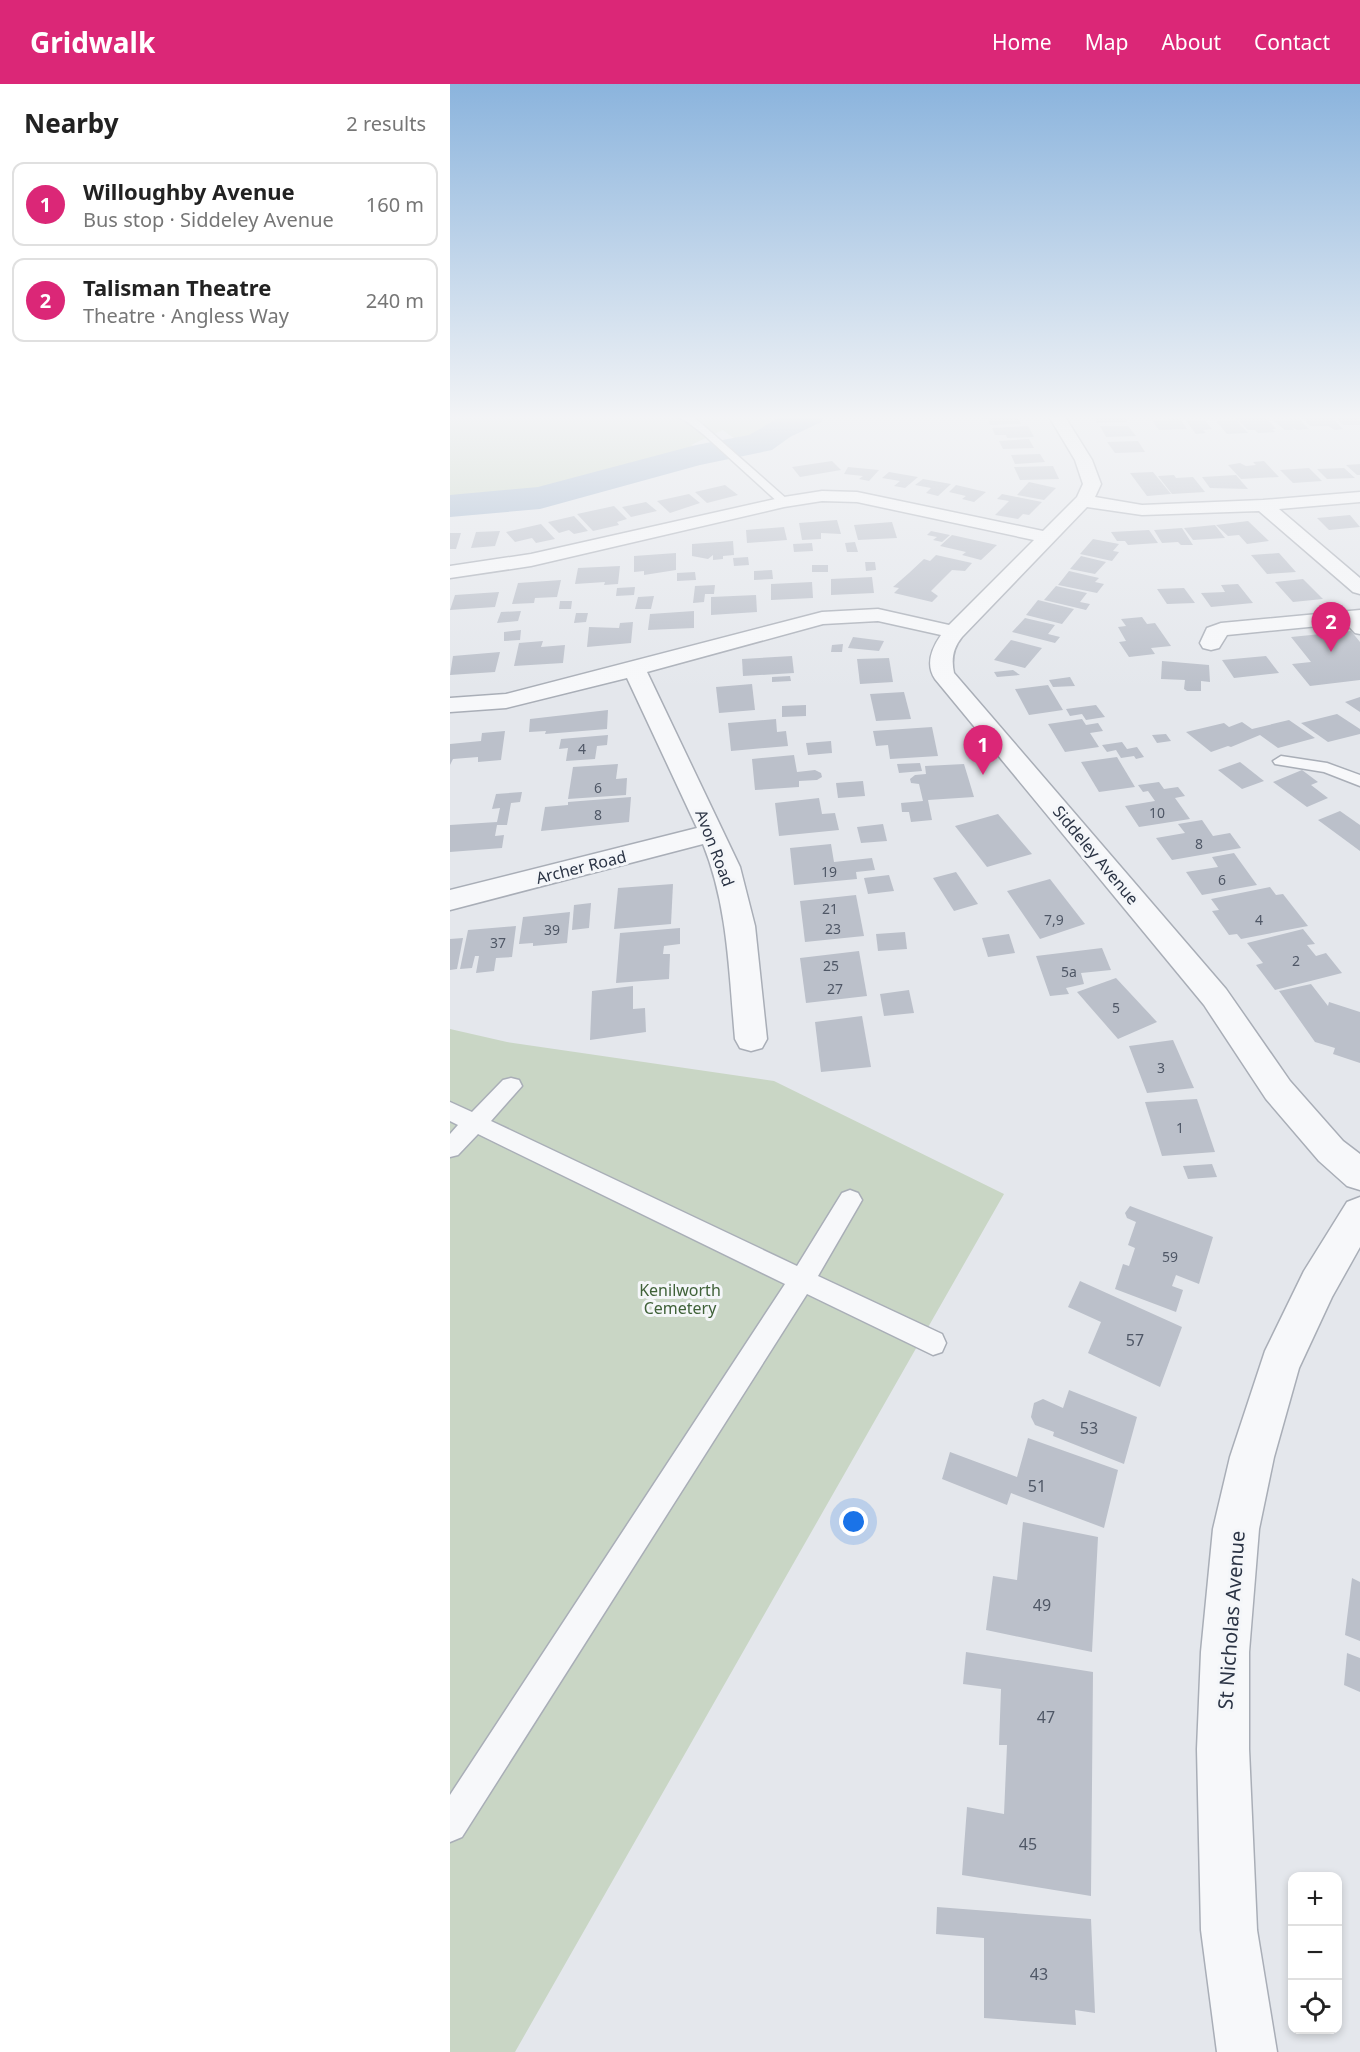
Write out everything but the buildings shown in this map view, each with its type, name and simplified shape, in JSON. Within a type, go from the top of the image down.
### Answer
[{"type":"street","points":[[450,572],[531,560],[763,507]]},
{"type":"street","points":[[905,507],[1047,537]]},
{"type":"street","name":"Siddeley Avenue","points":[[1077,507],[954,632],[941,652],[939,661],[943,674],[1215,997],[1278,1090],[1331,1151],[1360,1175]]},
{"type":"street","points":[[1121,507],[1142,510],[1218,507]]},
{"type":"street","points":[[1265,507],[1360,588]]},
{"type":"street","points":[[450,705],[506,701],[822,618],[878,615],[954,632]]},
{"type":"street","points":[[1200,621],[1216,636],[1356,621]]},
{"type":"street","name":"Avon Road","points":[[634,669],[726,867],[740,926],[751,1039]]},
{"type":"street","name":"Archer Road","points":[[450,900],[712,833]]},
{"type":"street","name":"St Nicholas Avenue","points":[[1248,2052],[1230,1930],[1224,1749],[1225,1652],[1236,1528],[1252,1457],[1279,1365],[1318,1284],[1360,1213]]},
{"type":"lane","points":[[1281,761],[1327,768],[1360,781]]},
{"type":"lane","points":[[450,1148],[511,1086]]},
{"type":"lane","points":[[450,1111],[933,1343]]},
{"type":"lane","points":[[450,1825],[802,1280],[850,1200]]},
{"type":"green space","name":"Kenilworth Cemetery","points":[[450,1029],[507,1042],[774,1081],[1004,1194],[515,2052],[450,2052]]},
{"type":"place","name":"Talisman Theatre","points":[[1331,652]]},
{"type":"place","name":"Willoughby Avenue","points":[[983,775]]}]
